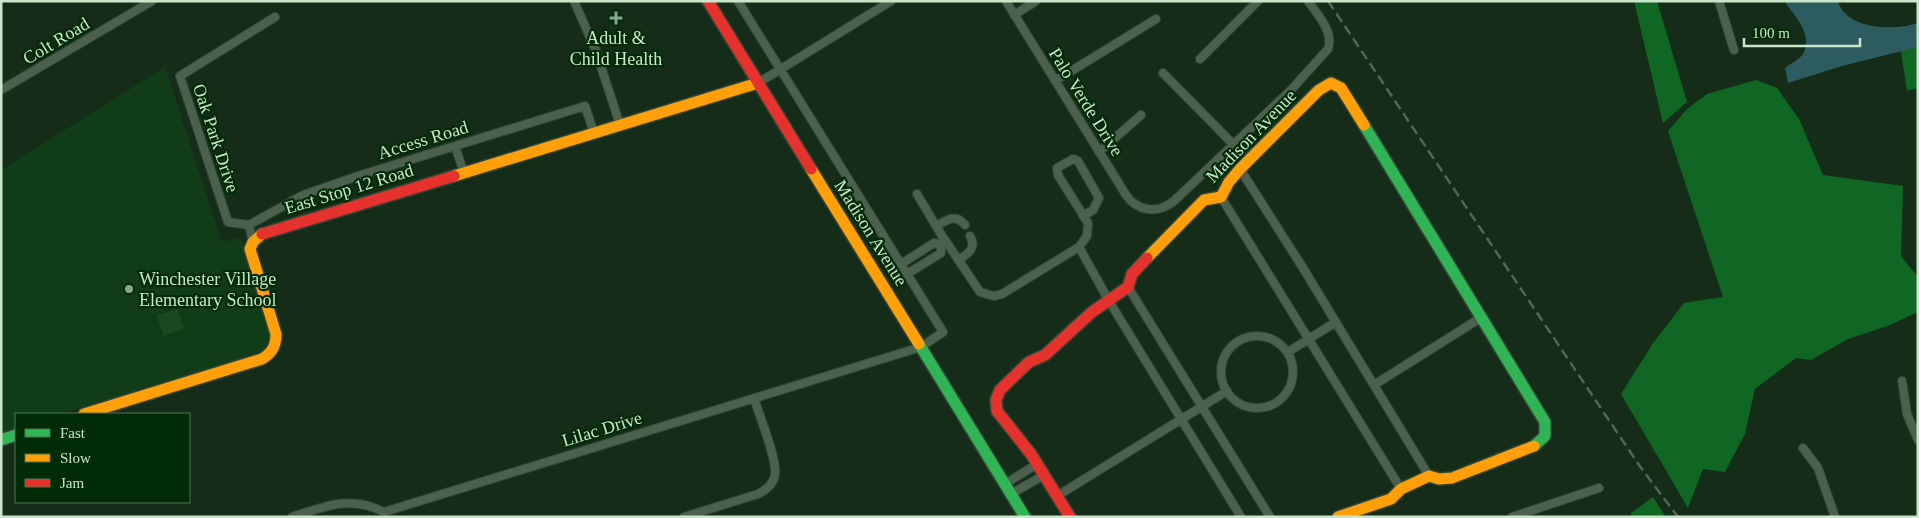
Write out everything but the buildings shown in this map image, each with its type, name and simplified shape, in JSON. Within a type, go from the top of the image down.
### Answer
[{"type":"street","name":"Colt Road","points":[[1,90],[152,1]]},
{"type":"street","points":[[574,1],[596,51],[620,125]]},
{"type":"street","name":"Madison Avenue","points":[[708,1],[1025,517]]},
{"type":"street","points":[[738,1],[907,274],[941,253],[943,242]]},
{"type":"street","points":[[758,83],[891,1]]},
{"type":"street","name":"Palo Verde Drive","points":[[1006,1],[1129,200],[1138,206],[1148,210],[1162,208],[1172,203],[1234,145]]},
{"type":"street","points":[[1014,15],[1036,1]]},
{"type":"street","points":[[1200,58],[1258,1]]},
{"type":"street","points":[[1163,73],[1234,145],[1290,91],[1328,49],[1330,43],[1328,33],[1308,1]]},
{"type":"street","points":[[1719,1],[1734,50]]},
{"type":"street","name":"Oak Park Drive","points":[[249,225],[228,222],[180,76],[274,17]]},
{"type":"street","points":[[1055,81],[1156,19]]},
{"type":"street","name":"East Stop 12 Road","points":[[253,242],[262,234],[758,83]]},
{"type":"street","name":"Madison Avenue","points":[[1070,517],[1020,438],[997,411],[995,404],[998,394],[1029,362],[1050,352],[1092,312],[1128,287],[1132,274],[1204,200],[1221,197],[1229,182],[1240,169],[1319,90],[1330,84],[1341,88],[1482,317]]},
{"type":"street","name":"Access Road","points":[[249,225],[303,195],[585,106],[594,133]]},
{"type":"street","points":[[1099,152],[1141,115]]},
{"type":"street","points":[[455,146],[464,173]]},
{"type":"street","points":[[917,194],[943,242],[980,292],[994,296],[1008,290],[1079,247],[1087,236],[1088,223],[1083,216],[1058,174],[1058,168],[1073,159],[1078,161],[1099,198],[1093,210],[1083,216]]},
{"type":"street","points":[[1240,169],[1430,476]]},
{"type":"street","points":[[1221,197],[1401,489]]},
{"type":"street","points":[[936,226],[953,217],[958,218],[964,225]]},
{"type":"street","points":[[87,413],[262,359],[270,354],[275,346],[277,337],[250,248],[253,242],[249,225]]},
{"type":"street","points":[[958,260],[969,253],[973,247],[970,236]]},
{"type":"street","points":[[901,264],[934,243],[943,242]]},
{"type":"street","points":[[1079,247],[1109,301],[1241,517]]},
{"type":"street","name":"Lilac Drive","points":[[292,517],[332,504],[346,502],[367,505],[387,514],[921,347],[942,332],[907,274]]},
{"type":"street","points":[[1128,287],[1270,517]]},
{"type":"street","points":[[1338,517],[1391,499],[1401,489],[1430,476],[1440,479],[1452,478],[1534,446],[1544,439],[1546,434],[1545,422],[1482,317],[1374,385]]},
{"type":"street","points":[[1288,352],[1336,322]]},
{"type":"street","points":[[1250,336],[1267,337],[1279,343],[1288,352],[1293,365],[1293,380],[1287,392],[1277,402],[1264,407],[1249,407],[1236,401],[1227,391],[1222,379],[1222,366],[1228,350],[1238,341],[1250,336]]},
{"type":"street","points":[[1902,381],[1907,414],[1918,440]]},
{"type":"street","points":[[1057,496],[1227,391]]},
{"type":"street","points":[[684,517],[758,494],[764,491],[774,480],[774,462],[754,398]]},
{"type":"street","points":[[1,440],[15,435]]},
{"type":"street","points":[[1803,448],[1818,468],[1834,517]]},
{"type":"street","points":[[1008,489],[1037,464]]},
{"type":"street","points":[[1008,489],[1044,475]]},
{"type":"street","points":[[1512,517],[1599,488]]},
{"type":"shaded area","points":[[1634,1],[1657,1],[1687,102],[1663,123]]},
{"type":"shaded area","points":[[1918,47],[1918,88],[1907,91],[1901,51]]},
{"type":"shaded area","name":"Winchester Village Elementary School","points":[[165,67],[222,242],[241,237],[271,336],[266,350],[64,413],[15,413],[15,428],[1,433],[1,170]]},
{"type":"shaded area","points":[[1756,80],[1777,88],[1799,119],[1823,175],[1903,186],[1901,256],[1918,277],[1918,312],[1890,325],[1848,339],[1811,360],[1796,358],[1755,389],[1745,434],[1725,472],[1703,469],[1688,508],[1621,394],[1653,343],[1684,303],[1723,297],[1668,131],[1687,109],[1707,94]]},
{"type":"shaded area","points":[[178,309],[184,329],[163,336],[157,315]]},
{"type":"shaded area","points":[[1653,497],[1666,517],[1631,517],[1631,513]]},
{"type":"water","points":[[1784,1],[1838,1],[1843,11],[1850,18],[1872,26],[1896,27],[1918,23],[1918,47],[1842,66],[1788,83],[1785,68],[1803,54],[1806,40],[1801,26]]},
{"type":"railway","points":[[1328,1],[1639,465],[1678,517]]},
{"type":"traffic: fast","points":[[1364,125],[1545,422],[1545,436],[1534,446]]},
{"type":"traffic: fast","points":[[919,344],[1025,517]]},
{"type":"traffic: fast","points":[[1,440],[15,435]]},
{"type":"traffic: slow","points":[[454,176],[758,83]]},
{"type":"traffic: slow","points":[[1147,258],[1204,200],[1221,197],[1229,182],[1240,169],[1319,90],[1331,83],[1341,88],[1364,125]]},
{"type":"traffic: slow","points":[[811,169],[919,344]]},
{"type":"traffic: slow","points":[[87,413],[262,359],[273,349],[276,334],[250,249],[253,242],[262,234]]},
{"type":"traffic: slow","points":[[1338,517],[1391,499],[1401,489],[1429,476],[1439,479],[1452,478],[1534,446]]},
{"type":"traffic: jam","points":[[708,1],[811,169]]},
{"type":"traffic: jam","points":[[262,234],[454,176]]},
{"type":"traffic: jam","points":[[1070,517],[1031,454],[997,411],[996,400],[1000,390],[1029,362],[1045,355],[1092,312],[1128,287],[1132,274],[1147,258]]},
{"type":"place","name":"Adult & Child Health","points":[[616,18]]},
{"type":"place","name":"Winchester Village Elementary School","points":[[129,289]]}]
